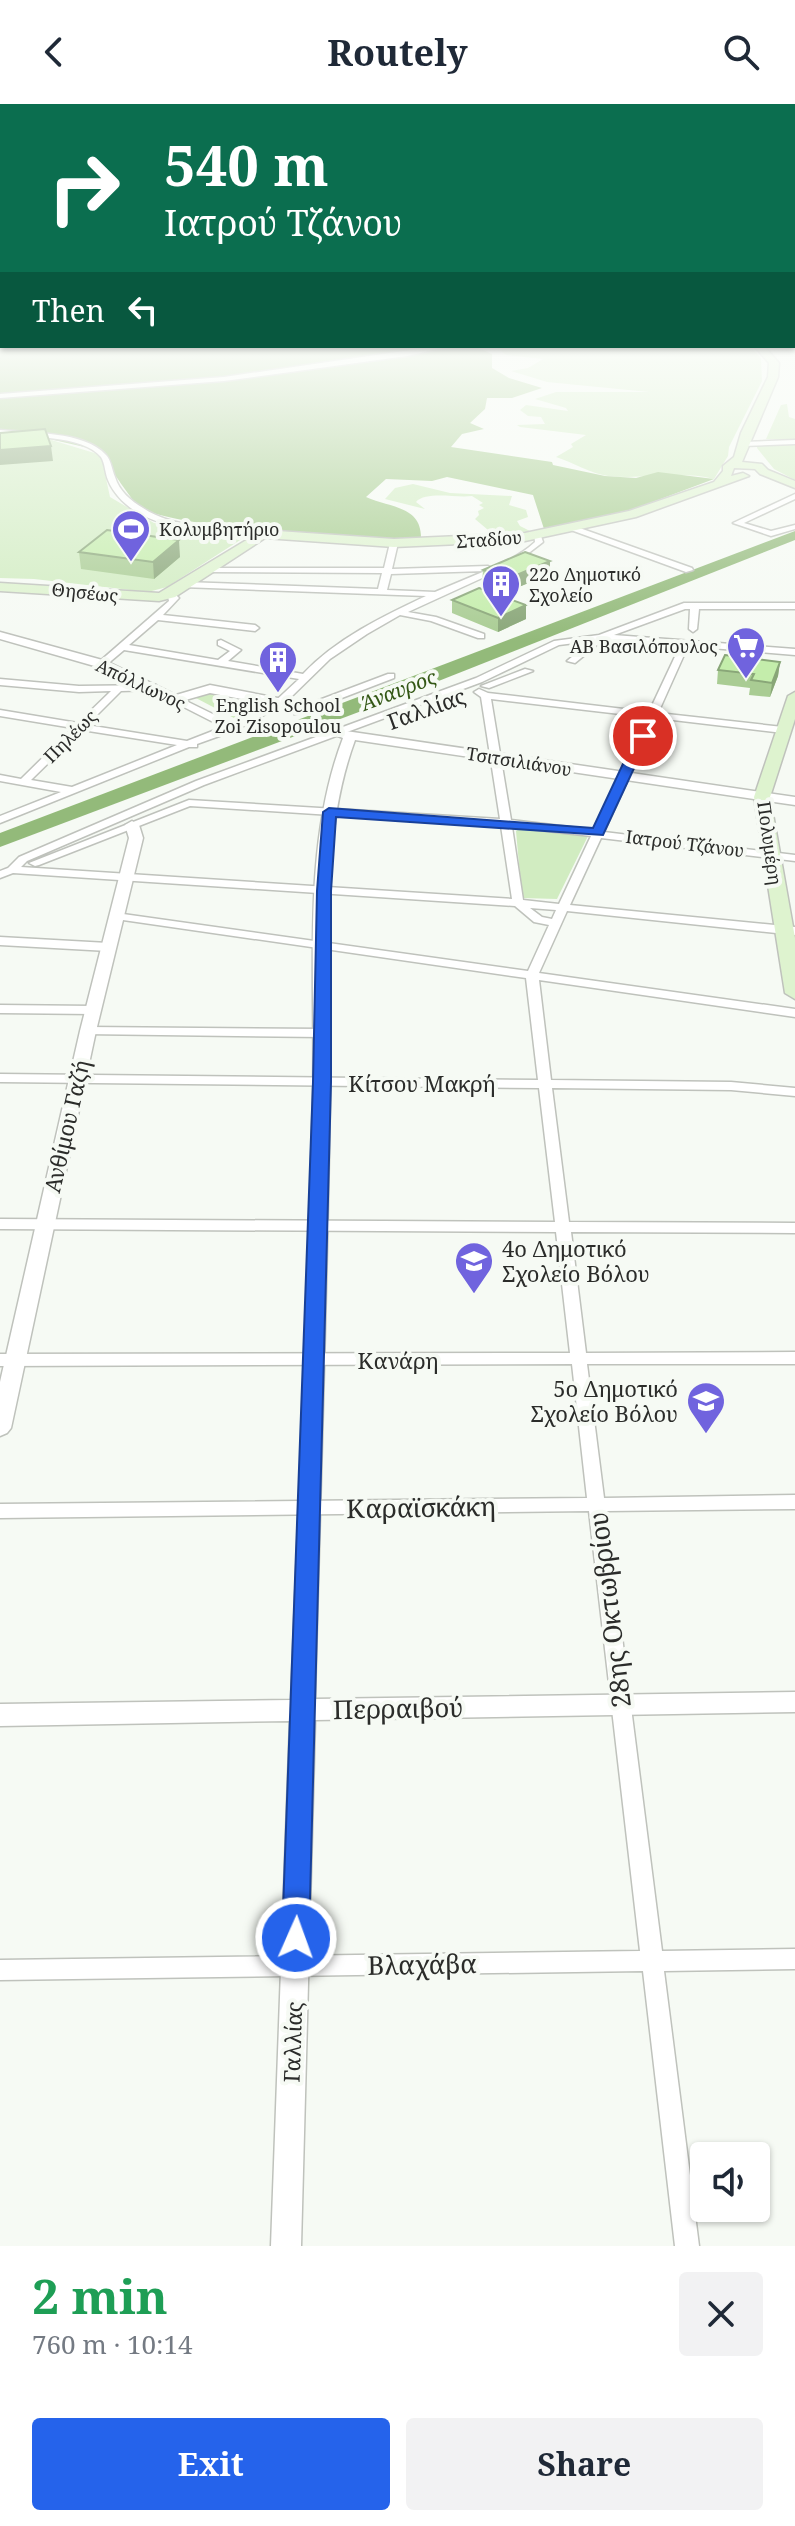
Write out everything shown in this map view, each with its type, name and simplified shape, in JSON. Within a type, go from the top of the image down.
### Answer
[{"type":"main road","points":[[708,487],[731,468],[745,442]]},
{"type":"main road","points":[[743,447],[753,472]]},
{"type":"main road","points":[[731,468],[794,485]]},
{"type":"main road","points":[[708,487],[753,472]]},
{"type":"main road","name":"Σταδίου","points":[[263,534],[394,543],[537,535],[638,513],[708,487]]},
{"type":"main road","points":[[170,594],[263,534]]},
{"type":"main road","name":"Θησέως","points":[[0,587],[39,587],[145,599],[170,594]]},
{"type":"main road","name":"Πολυμέρη","points":[[795,696],[762,797],[770,854],[790,930],[795,993]]},
{"type":"street","points":[[71,442],[91,447],[105,457],[107,473],[122,499],[151,517],[263,534]]},
{"type":"street","points":[[743,447],[795,442]]},
{"type":"street","points":[[795,496],[737,523],[771,534],[795,527]]},
{"type":"street","points":[[574,528],[689,570]]},
{"type":"street","points":[[0,820],[194,745],[283,703],[305,677],[335,651],[398,613],[527,555],[540,540],[537,535]]},
{"type":"street","points":[[382,592],[394,543]]},
{"type":"street","points":[[206,570],[497,569]]},
{"type":"street","points":[[185,585],[438,594]]},
{"type":"street","points":[[102,664],[173,602],[175,598],[170,594]]},
{"type":"street","points":[[6,872],[23,859],[103,823],[200,783],[345,735],[479,680],[557,643],[601,637],[689,606],[795,606]]},
{"type":"street","points":[[689,606],[693,629]]},
{"type":"street","points":[[398,613],[419,615],[481,636]]},
{"type":"street","points":[[157,617],[255,628]]},
{"type":"street","name":"Απόλλωνος","points":[[0,635],[102,664],[233,728]]},
{"type":"street","points":[[572,661],[601,637],[795,652]]},
{"type":"street","points":[[220,663],[236,650],[221,643]]},
{"type":"street","points":[[532,975],[685,644]]},
{"type":"street","points":[[123,647],[305,677]]},
{"type":"street","name":"Γαλλίας","points":[[286,2246],[305,1710],[322,1082],[324,891],[329,812],[345,735],[481,693],[528,671]]},
{"type":"street","points":[[175,699],[210,689],[283,703],[297,712],[391,676]]},
{"type":"street","points":[[0,682],[117,690],[153,687]]},
{"type":"street","name":"Πηλέως","points":[[23,782],[117,690]]},
{"type":"street","points":[[556,923],[538,920],[518,903],[498,758],[481,693],[783,730]]},
{"type":"street","points":[[0,713],[194,745]]},
{"type":"street","name":"Τσιτσιλιάνου","points":[[345,735],[795,801]]},
{"type":"street","points":[[0,778],[76,791]]},
{"type":"street","name":"Ιατρού Τζάνου","points":[[6,872],[189,803],[507,823],[795,858]]},
{"type":"street","name":"Ανθίμου Γαζή","points":[[0,1428],[8,1360],[127,878],[136,838],[132,825]]},
{"type":"street","points":[[6,872],[518,903],[790,930]]},
{"type":"street","points":[[116,916],[795,1013]]},
{"type":"street","points":[[0,941],[108,947]]},
{"type":"street","name":"28ης Οκτωβρίου","points":[[532,975],[687,2246]]},
{"type":"street","points":[[0,1009],[93,1010]]},
{"type":"street","points":[[88,1031],[323,1033]]},
{"type":"street","name":"Κίτσου Μακρή","points":[[0,1078],[731,1086],[795,1092]]},
{"type":"street","points":[[0,1224],[795,1228]]},
{"type":"street","name":"Κανάρη","points":[[8,1360],[795,1358]]},
{"type":"street","name":"Καραϊσκάκη","points":[[0,1511],[795,1502]]},
{"type":"street","name":"Περραιβού","points":[[0,1715],[795,1702]]},
{"type":"street","name":"Βλαχάβα","points":[[0,1970],[795,1959]]},
{"type":"shaded area","points":[[0,442],[58,442],[101,455],[110,497],[154,523],[248,535],[167,587],[148,592],[0,578]]},
{"type":"shaded area","points":[[62,442],[455,442],[451,447],[552,462],[553,465],[605,476],[636,478],[658,472],[714,479],[634,509],[544,529],[533,495],[447,477],[432,481],[386,479],[366,497],[411,514],[420,528],[421,539],[363,538],[228,527],[156,514],[138,506],[102,451]]},
{"type":"shaded area","points":[[732,442],[728,456],[714,479],[687,475],[634,477],[595,473],[556,457],[573,447],[571,444]]},
{"type":"shaded area","points":[[795,444],[795,480],[774,469],[757,448],[757,445]]},
{"type":"shaded area","points":[[413,484],[450,493],[512,496],[509,505],[526,510],[528,517],[517,521],[532,532],[494,535],[475,519],[478,511],[484,508],[479,505],[483,503],[472,496],[427,497],[416,502],[425,509],[385,499],[395,488]]},
{"type":"shaded area","points":[[210,692],[267,704],[234,718],[194,697]]},
{"type":"shaded area","points":[[521,828],[588,836],[557,899],[522,898],[516,831]]},
{"type":"water","name":"Άναυρος","points":[[795,531],[795,540],[388,701],[0,847],[0,833]]},
{"type":"building","points":[[0,442],[50,442],[51,446],[0,450]]},
{"type":"building","points":[[107,530],[179,540],[153,562],[79,552]]},
{"type":"building","points":[[525,552],[550,561],[507,579],[483,570]]},
{"type":"building","points":[[479,588],[526,605],[498,618],[452,600]]},
{"type":"building","points":[[725,655],[780,662],[772,683],[751,680],[754,674],[718,670]]},
{"type":"place","name":"Κολυμβητήριο","points":[[131,563]]},
{"type":"place","name":"22ο Δημοτικό Σχολείο","points":[[501,618]]},
{"type":"place","name":"ΑΒ Βασιλόπουλος","points":[[746,680]]},
{"type":"place","name":"English School Zoi Zisopoulou","points":[[278,694]]},
{"type":"place","name":"4ο Δημοτικό Σχολείο Βόλου","points":[[474,1295]]},
{"type":"place","name":"5ο Δημοτικό Σχολείο Βόλου","points":[[706,1435]]},
{"type":"route","points":[[296,1938],[322,1082],[324,891],[329,812],[598,832],[643,736]]}]
